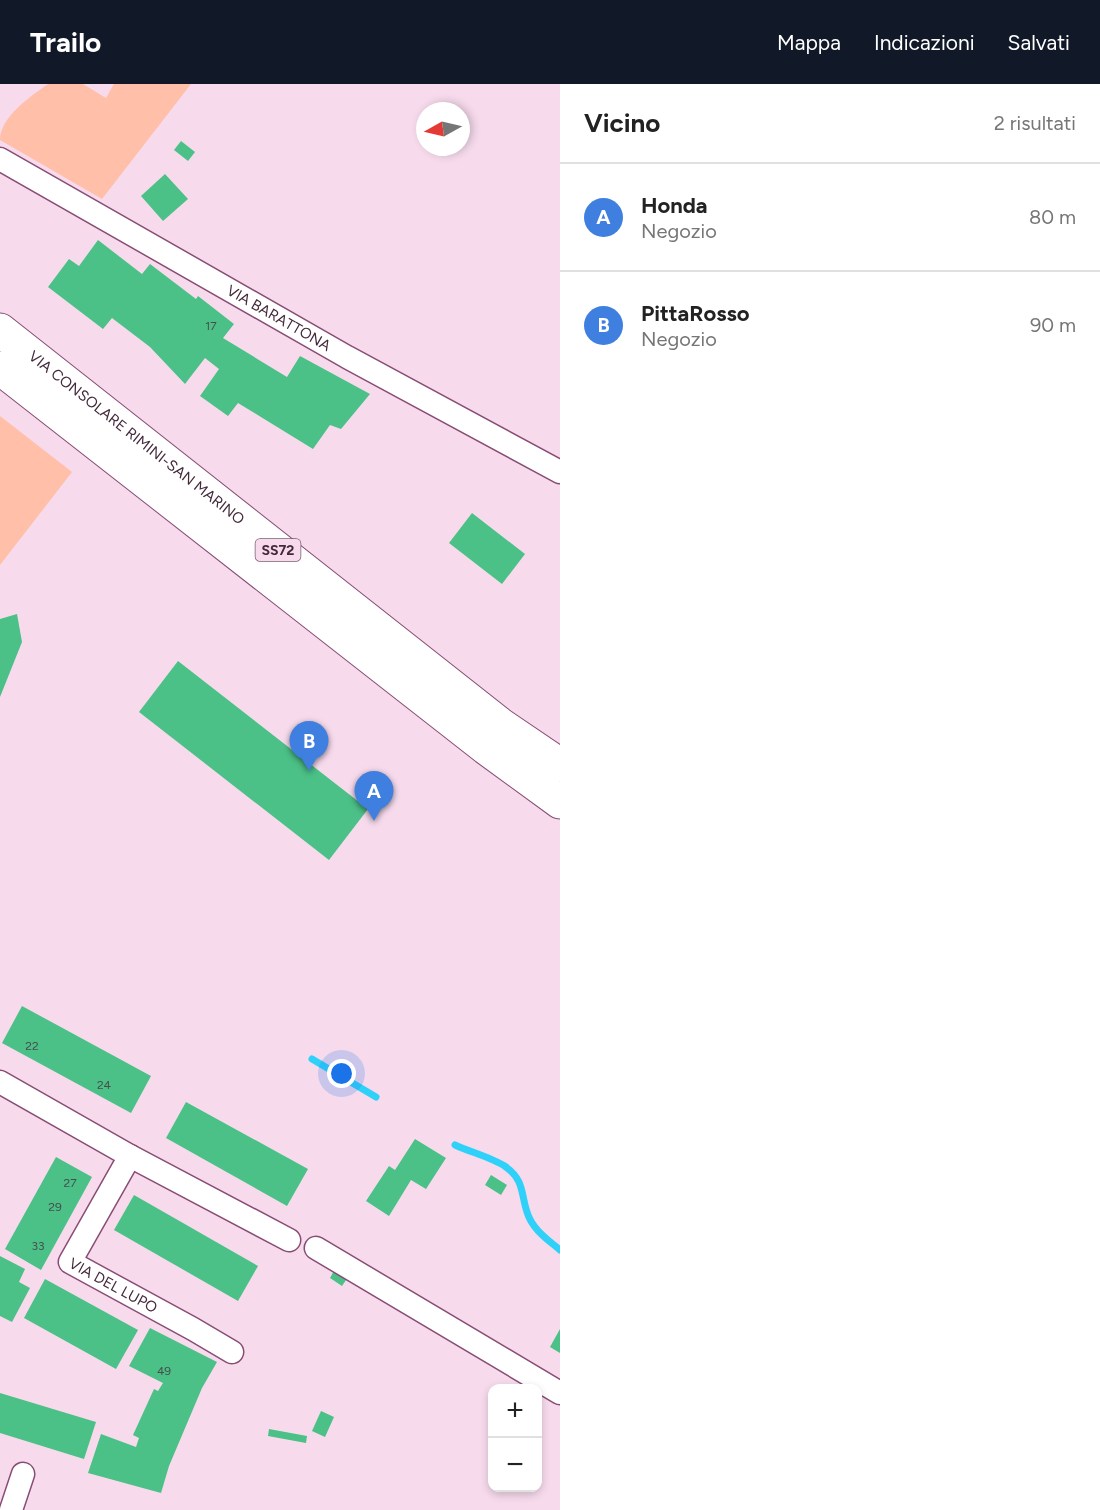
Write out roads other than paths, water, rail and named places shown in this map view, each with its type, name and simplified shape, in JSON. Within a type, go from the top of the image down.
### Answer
[{"type":"main road","name":"VIA CONSOLARE RIMINI-SAN MARINO","points":[[0,330],[501,725],[560,765]]},
{"type":"main road","name":"VIA CONSOLARE RIMINI-SAN MARINO","points":[[0,368],[486,748],[560,802]]},
{"type":"street","name":"VIA BARATTONA","points":[[0,159],[347,357],[560,472]]},
{"type":"street","points":[[0,1082],[130,1156],[289,1240]]},
{"type":"street","name":"VIA DEL LUPO","points":[[130,1156],[70,1262],[232,1352]]},
{"type":"street","points":[[316,1248],[560,1393]]},
{"type":"street","points":[[11,1510],[23,1474]]},
{"type":"waterway","points":[[312,1059],[376,1097]]},
{"type":"waterway","points":[[455,1145],[495,1161],[512,1172],[519,1182],[532,1224],[560,1250]]},
{"type":"place","name":"PittaRosso","points":[[309,771]]},
{"type":"place","name":"Honda","points":[[374,821]]}]
